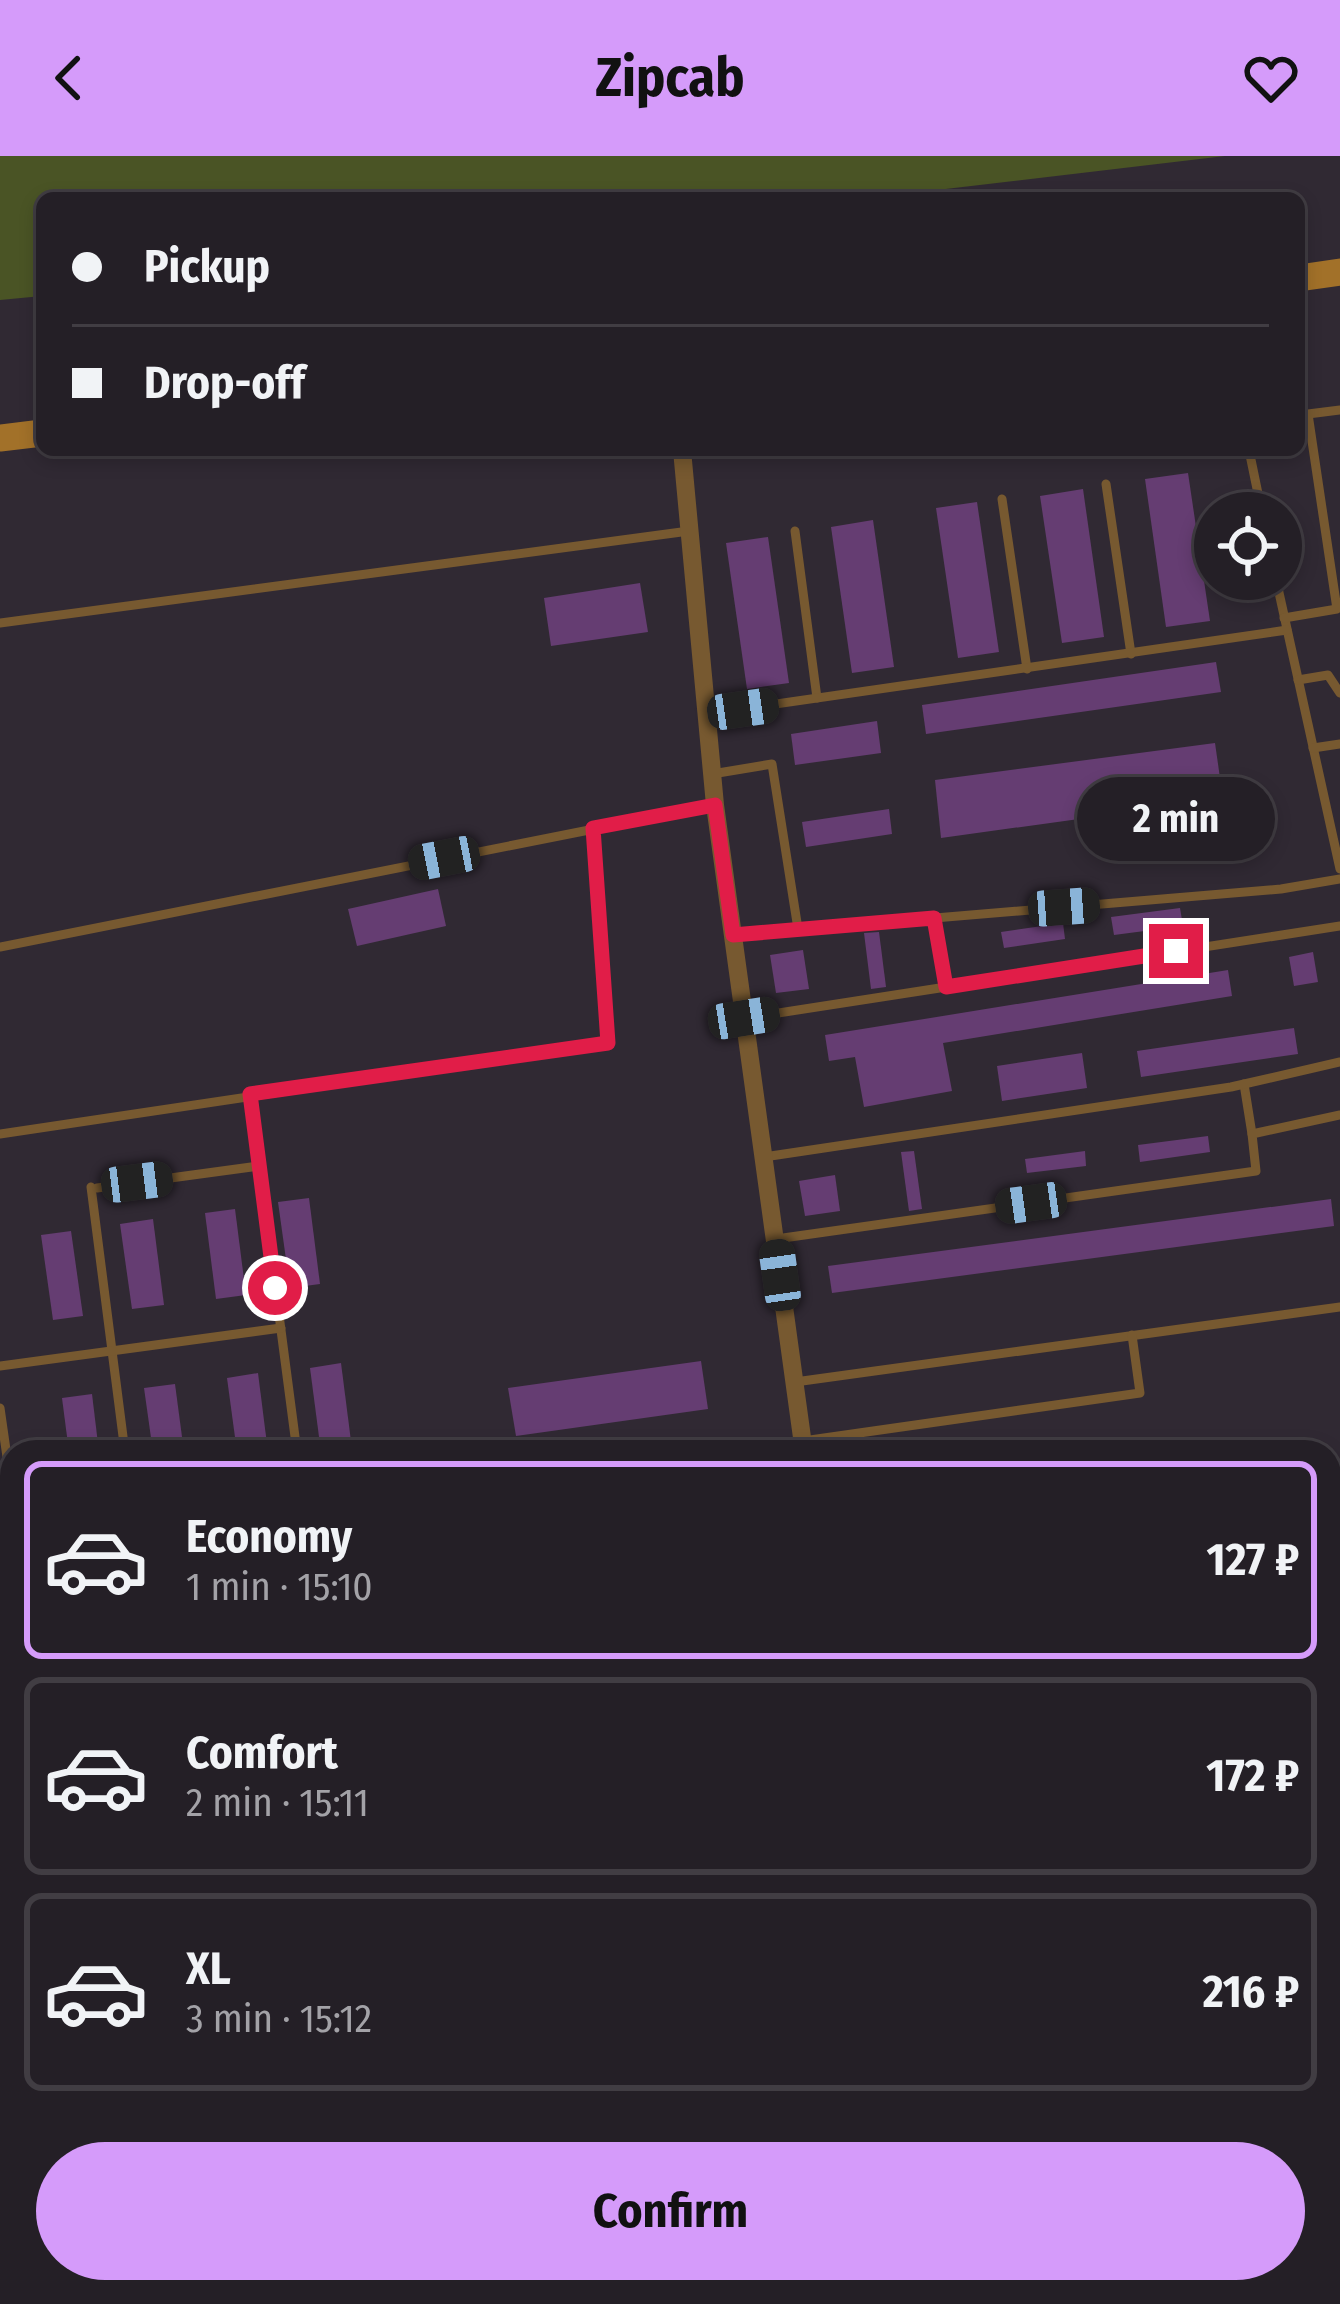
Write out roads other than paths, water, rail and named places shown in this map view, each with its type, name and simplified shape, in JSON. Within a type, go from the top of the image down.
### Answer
[{"type":"main road","points":[[1305,277],[1340,272]]},
{"type":"main road","points":[[0,438],[36,434]]},
{"type":"street","points":[[683,456],[715,805],[802,1440]]},
{"type":"lane","points":[[706,714],[1130,655],[1337,609],[1308,414],[1340,410]]},
{"type":"lane","points":[[1250,456],[1258,492]]},
{"type":"lane","points":[[1106,484],[1130,655]]},
{"type":"lane","points":[[1002,499],[1027,669]]},
{"type":"lane","points":[[0,623],[689,531]]},
{"type":"lane","points":[[796,532],[818,698]]},
{"type":"lane","points":[[1281,600],[1340,869]]},
{"type":"lane","points":[[1298,680],[1328,675],[1340,693]]},
{"type":"lane","points":[[1313,748],[1340,744]]},
{"type":"lane","points":[[712,774],[772,764],[798,929]]},
{"type":"lane","points":[[0,947],[715,805]]},
{"type":"lane","points":[[0,1134],[608,1043],[593,828]]},
{"type":"lane","points":[[733,935],[1340,880]]},
{"type":"lane","points":[[934,918],[946,987]]},
{"type":"lane","points":[[744,1018],[1340,926]]},
{"type":"lane","points":[[764,1157],[1244,1084],[1340,1062]]},
{"type":"lane","points":[[775,1239],[1256,1171],[1244,1084]]},
{"type":"lane","points":[[250,1094],[295,1440]]},
{"type":"lane","points":[[1252,1134],[1340,1115]]},
{"type":"lane","points":[[123,1440],[94,1187],[259,1166]]},
{"type":"lane","points":[[794,1382],[1340,1306]]},
{"type":"lane","points":[[0,1366],[281,1328]]},
{"type":"lane","points":[[841,1440],[1140,1393],[1132,1335]]},
{"type":"lane","points":[[0,1408],[5,1440]]}]
